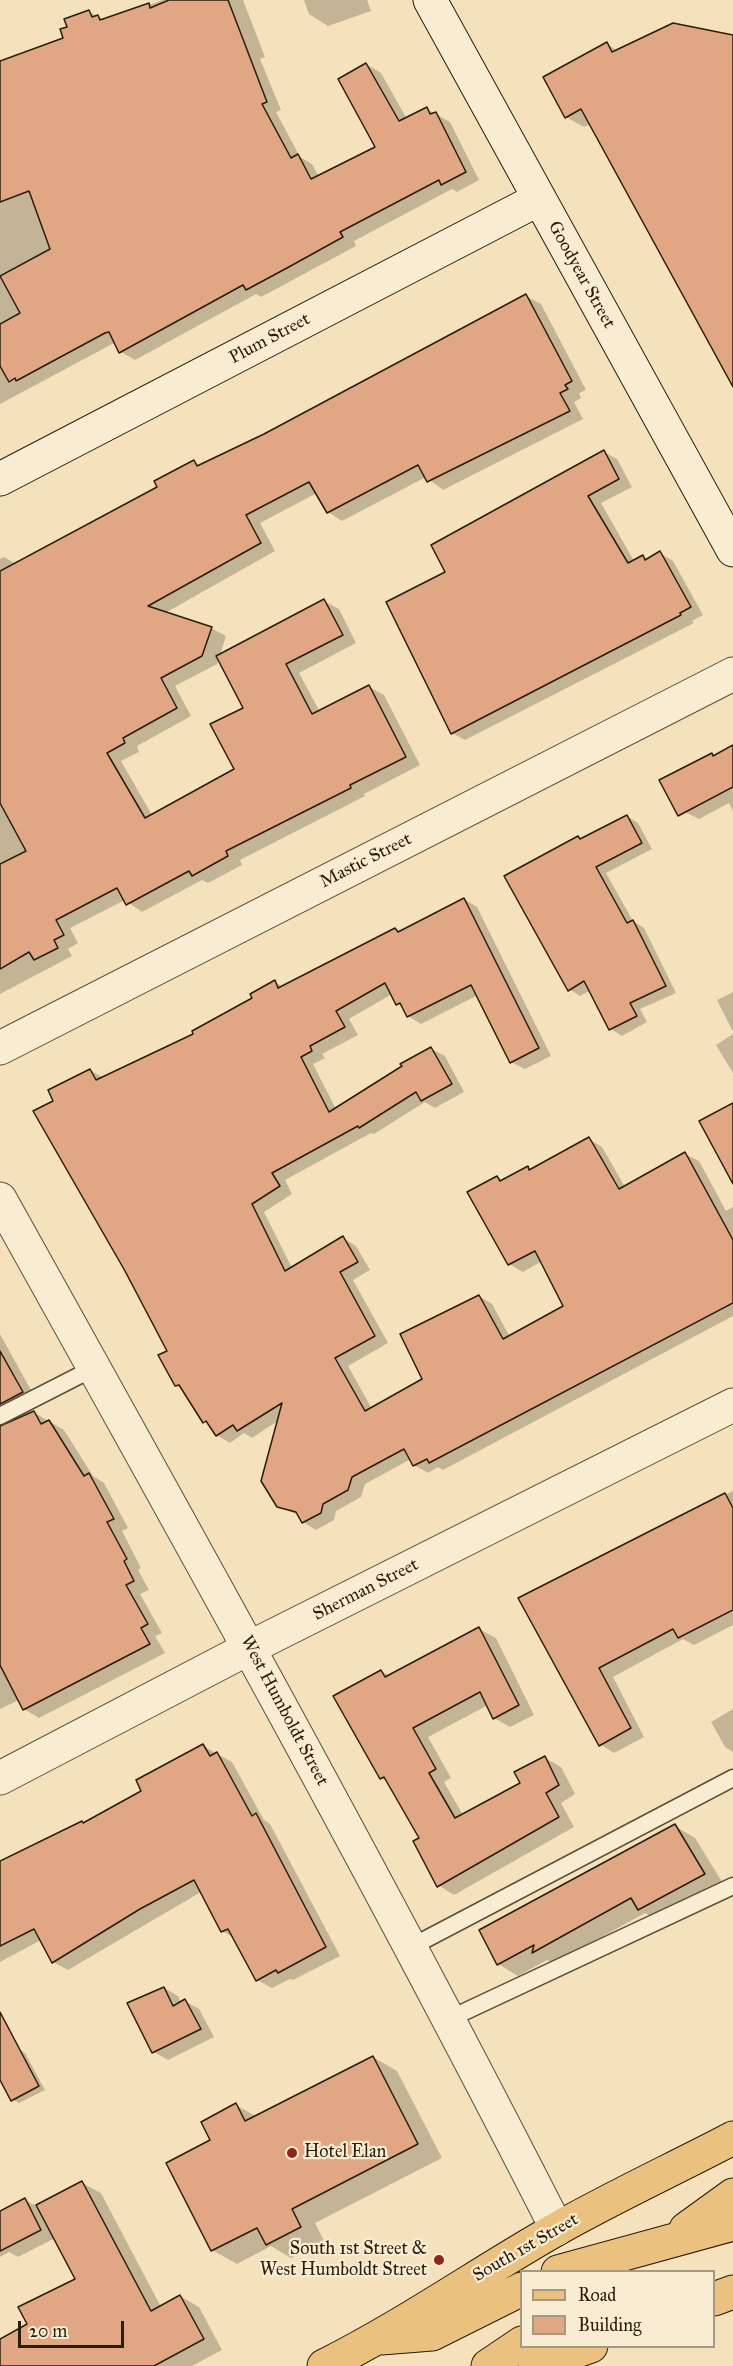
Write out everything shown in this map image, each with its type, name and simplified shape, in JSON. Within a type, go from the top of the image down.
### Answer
[{"type":"main road","name":"South 1st Street","points":[[324,2366],[380,2338],[420,2310],[557,2229],[733,2138]]},
{"type":"main road","points":[[627,2270],[733,2195]]},
{"type":"main road","points":[[562,2270],[733,2224]]},
{"type":"main road","points":[[380,2338],[432,2334],[520,2290]]},
{"type":"main road","points":[[715,2299],[733,2292]]},
{"type":"main road","points":[[488,2366],[520,2344]]},
{"type":"main road","points":[[535,2366],[585,2348]]},
{"type":"street","name":"Goodyear Street","points":[[430,0],[733,550]]},
{"type":"street","name":"Plum Street","points":[[0,479],[539,199]]},
{"type":"street","name":"Mastic Street","points":[[0,1048],[733,674]]},
{"type":"street","name":"West Humboldt Street","points":[[0,1199],[249,1648],[411,1947],[557,2229]]},
{"type":"street","name":"Sherman Street","points":[[0,1778],[249,1648],[733,1405]]},
{"type":"lane","points":[[0,1416],[94,1368]]},
{"type":"lane","points":[[411,1947],[733,1778]]},
{"type":"lane","points":[[448,2019],[733,1886]]},
{"type":"building","points":[[169,0],[228,0],[267,102],[262,104],[291,158],[298,154],[311,179],[375,147],[338,79],[366,63],[399,121],[427,107],[430,114],[436,112],[466,172],[441,185],[439,180],[340,232],[343,237],[287,268],[246,290],[243,285],[119,353],[109,332],[105,333],[16,381],[15,378],[9,382],[0,366],[0,324],[20,313],[0,276],[50,249],[29,191],[0,202],[0,61],[63,38],[60,29],[67,27],[64,19],[89,10],[92,17],[98,15],[100,20],[149,3],[150,8]]},
{"type":"building","points":[[673,23],[733,35],[733,387],[581,109],[565,118],[543,77],[607,42],[612,52]]},
{"type":"building","points":[[526,294],[572,381],[565,385],[568,389],[560,393],[570,411],[427,482],[418,465],[327,513],[309,482],[246,515],[261,543],[148,606],[212,627],[202,656],[161,678],[177,708],[123,738],[125,743],[107,753],[145,818],[234,769],[210,724],[243,708],[216,656],[324,599],[343,635],[286,664],[312,714],[369,685],[406,757],[350,785],[351,788],[226,851],[228,856],[192,876],[189,871],[126,905],[117,888],[56,920],[64,935],[54,940],[58,948],[34,960],[29,952],[0,969],[0,864],[26,851],[0,803],[0,571],[157,487],[154,481],[194,460],[197,466],[264,434]]},
{"type":"building","points":[[604,450],[619,479],[588,496],[628,563],[643,555],[645,560],[660,551],[691,607],[680,613],[681,615],[451,734],[386,602],[445,572],[431,545]]},
{"type":"building","points":[[733,745],[733,787],[678,816],[659,780]]},
{"type":"building","points":[[627,815],[642,843],[596,867],[627,923],[633,920],[666,986],[630,1003],[637,1016],[609,1030],[584,981],[568,991],[504,876],[578,836],[580,839]]},
{"type":"building","points":[[464,898],[539,1048],[510,1063],[471,985],[407,1017],[400,1003],[396,1005],[385,983],[336,1011],[345,1027],[310,1046],[312,1051],[301,1057],[329,1112],[402,1066],[400,1064],[431,1047],[452,1084],[421,1101],[416,1092],[359,1128],[358,1126],[272,1173],[280,1186],[252,1204],[285,1271],[343,1236],[358,1262],[340,1272],[375,1336],[335,1358],[365,1411],[422,1379],[400,1334],[479,1295],[503,1339],[563,1306],[535,1251],[508,1265],[467,1192],[497,1176],[500,1181],[528,1166],[529,1170],[589,1137],[619,1189],[685,1152],[733,1240],[733,1303],[429,1463],[427,1459],[413,1466],[404,1449],[352,1477],[348,1490],[323,1504],[321,1513],[302,1523],[296,1512],[277,1507],[261,1481],[282,1403],[237,1431],[233,1425],[216,1436],[206,1421],[203,1423],[179,1385],[175,1386],[158,1355],[167,1351],[125,1271],[33,1111],[53,1101],[48,1090],[90,1069],[96,1080],[193,1034],[192,1031],[252,998],[250,994],[275,980],[278,988],[395,928],[398,932]]},
{"type":"building","points":[[733,1103],[733,1184],[699,1121]]},
{"type":"building","points":[[0,1351],[23,1392],[0,1404]]},
{"type":"building","points":[[34,1411],[41,1424],[49,1420],[84,1476],[89,1473],[114,1519],[107,1522],[127,1559],[124,1561],[134,1581],[126,1585],[148,1624],[141,1628],[150,1644],[23,1710],[0,1665],[0,1426]]},
{"type":"building","points":[[725,1493],[733,1508],[733,1610],[678,1638],[673,1629],[599,1668],[631,1728],[599,1746],[518,1598]]},
{"type":"building","points":[[479,1627],[519,1705],[493,1719],[480,1692],[413,1728],[436,1769],[429,1773],[455,1818],[520,1783],[514,1772],[545,1756],[559,1785],[546,1793],[559,1817],[437,1887],[413,1841],[419,1838],[384,1777],[380,1779],[333,1696],[381,1670],[385,1677]]},
{"type":"building","points":[[203,1744],[210,1756],[217,1752],[252,1816],[256,1813],[326,1947],[278,1973],[276,1970],[256,1981],[228,1929],[221,1932],[194,1880],[140,1909],[52,1963],[34,1929],[0,1946],[0,1861],[82,1821],[83,1823],[141,1791],[136,1780]]},
{"type":"building","points":[[675,1824],[705,1874],[638,1910],[631,1898],[532,1953],[534,1945],[497,1965],[479,1930]]},
{"type":"building","points":[[164,1987],[173,2006],[185,1999],[201,2029],[152,2053],[127,2003]]},
{"type":"building","points":[[0,2012],[39,2086],[11,2101],[0,2080]]},
{"type":"building","name":"Hotel Elan","points":[[373,2056],[418,2144],[292,2209],[301,2227],[266,2245],[257,2228],[211,2251],[166,2163],[210,2140],[201,2122],[236,2103],[245,2121]]},
{"type":"building","points":[[82,2181],[151,2311],[180,2295],[204,2339],[154,2366],[0,2366],[0,2339],[27,2324],[18,2307],[75,2279],[36,2205]]},
{"type":"building","points":[[25,2198],[41,2230],[0,2251],[0,2211]]},
{"type":"place","name":"Hotel Elan","points":[[292,2153]]},
{"type":"place","name":"South 1st Street & West Humboldt Street","points":[[439,2260]]}]
